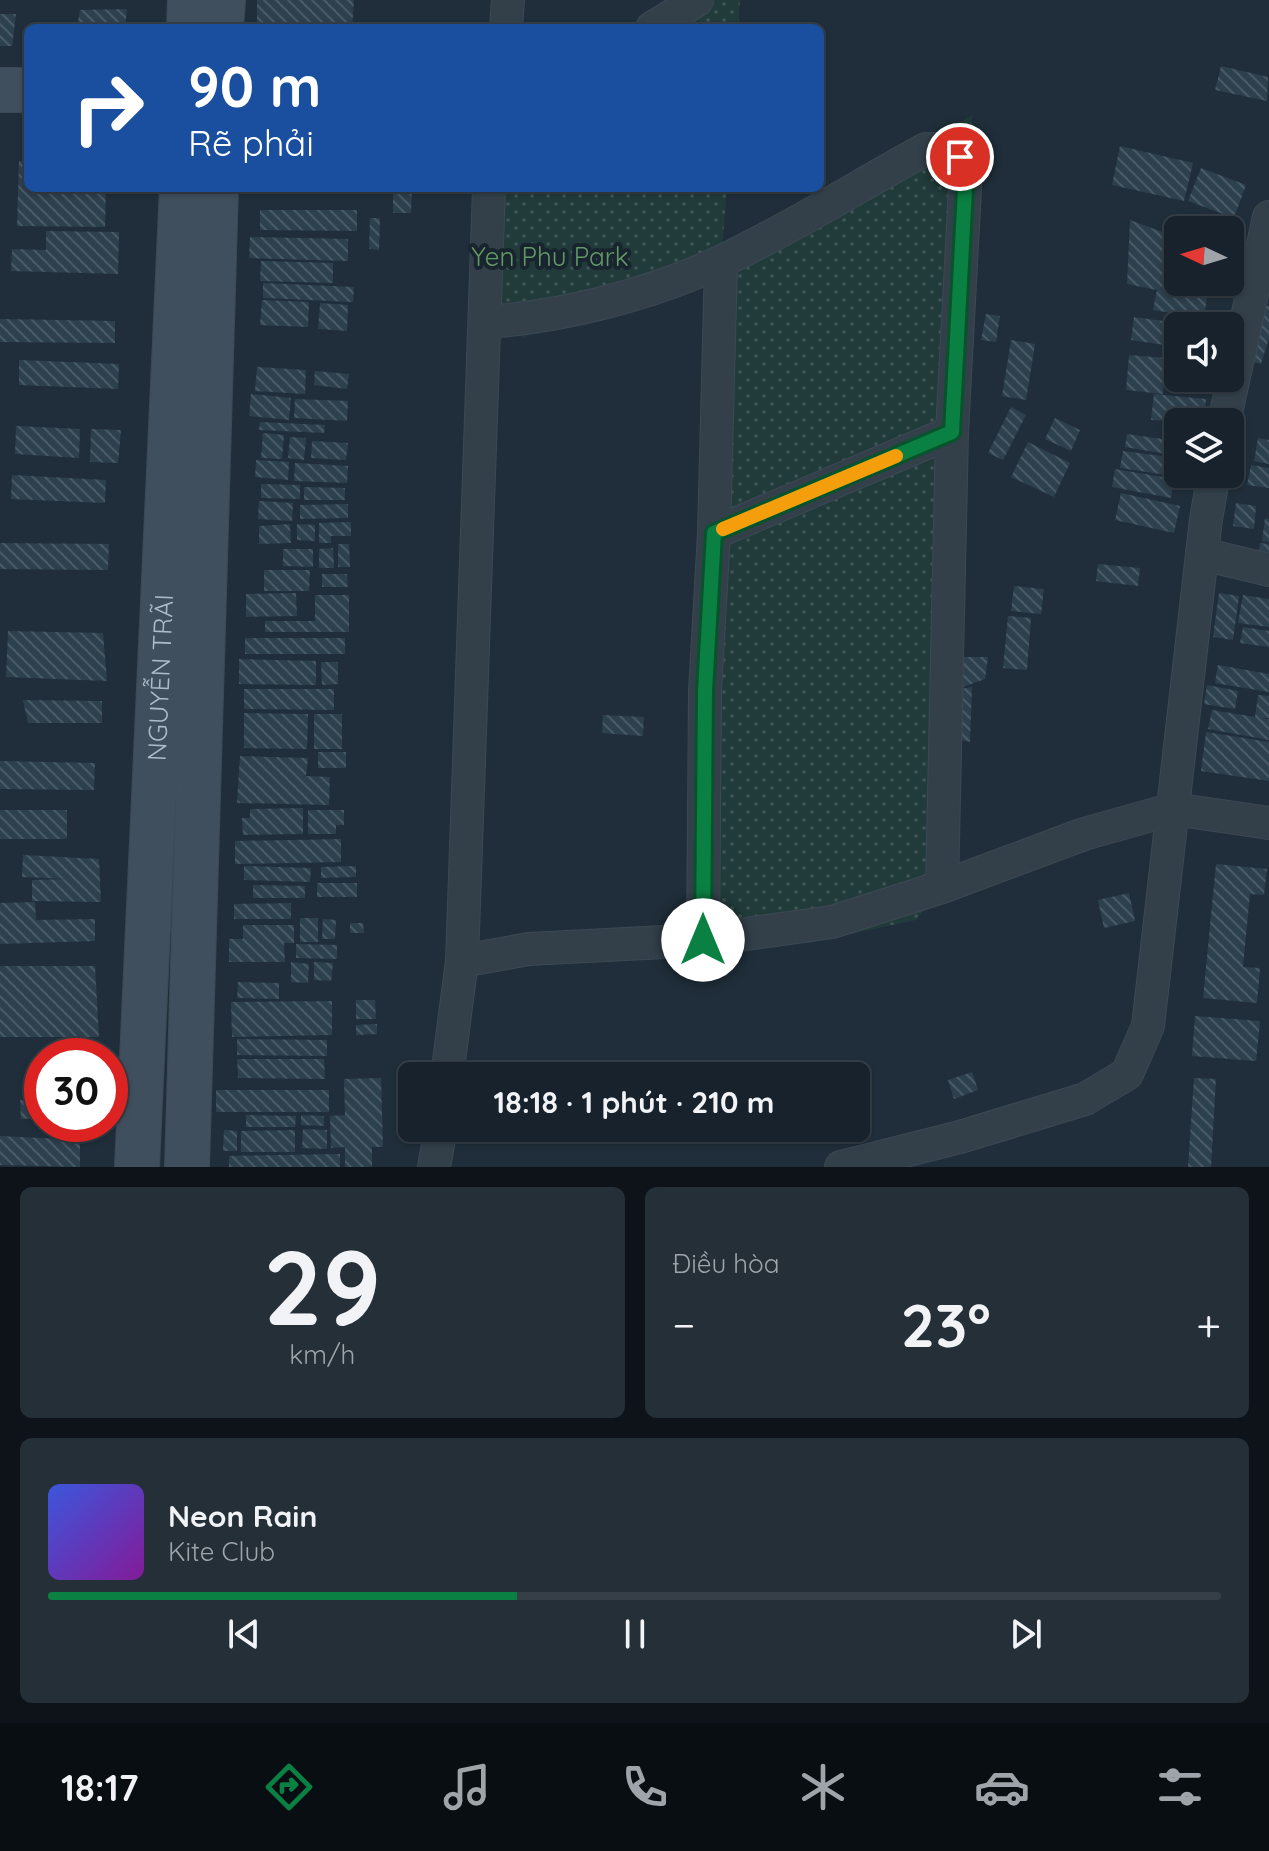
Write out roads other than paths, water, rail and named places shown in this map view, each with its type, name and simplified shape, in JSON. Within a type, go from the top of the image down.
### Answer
[{"type":"main road","points":[[189,24],[190,0]]},
{"type":"main road","points":[[221,24],[223,0]]},
{"type":"main road","points":[[0,90],[24,90]]},
{"type":"main road","name":"NGUYỄN TRÃI","points":[[137,1167],[182,192]]},
{"type":"main road","name":"NGUYỄN TRÃI","points":[[187,1167],[216,192]]},
{"type":"street","points":[[506,24],[508,0]]},
{"type":"street","points":[[658,24],[697,0]]},
{"type":"street","points":[[486,322],[547,315],[631,294],[721,262],[926,149],[947,149],[960,157],[966,170],[952,432],[942,887]]},
{"type":"street","points":[[449,1062],[462,961],[489,192]]},
{"type":"street","points":[[1227,408],[1269,217]]},
{"type":"street","points":[[703,940],[705,691],[714,533],[721,262]]},
{"type":"street","points":[[714,533],[952,432]]},
{"type":"street","points":[[841,1167],[932,1156],[1085,1099],[1127,1074],[1148,1026],[1212,488]]},
{"type":"street","points":[[1202,554],[1269,570]]},
{"type":"street","points":[[462,961],[529,949],[703,940],[832,922],[942,887],[1084,834],[1173,809],[1269,823]]},
{"type":"street","points":[[434,1167],[438,1142]]},
{"type":"park label","name":"Yen Phu Park","points":[[550,256]]}]
